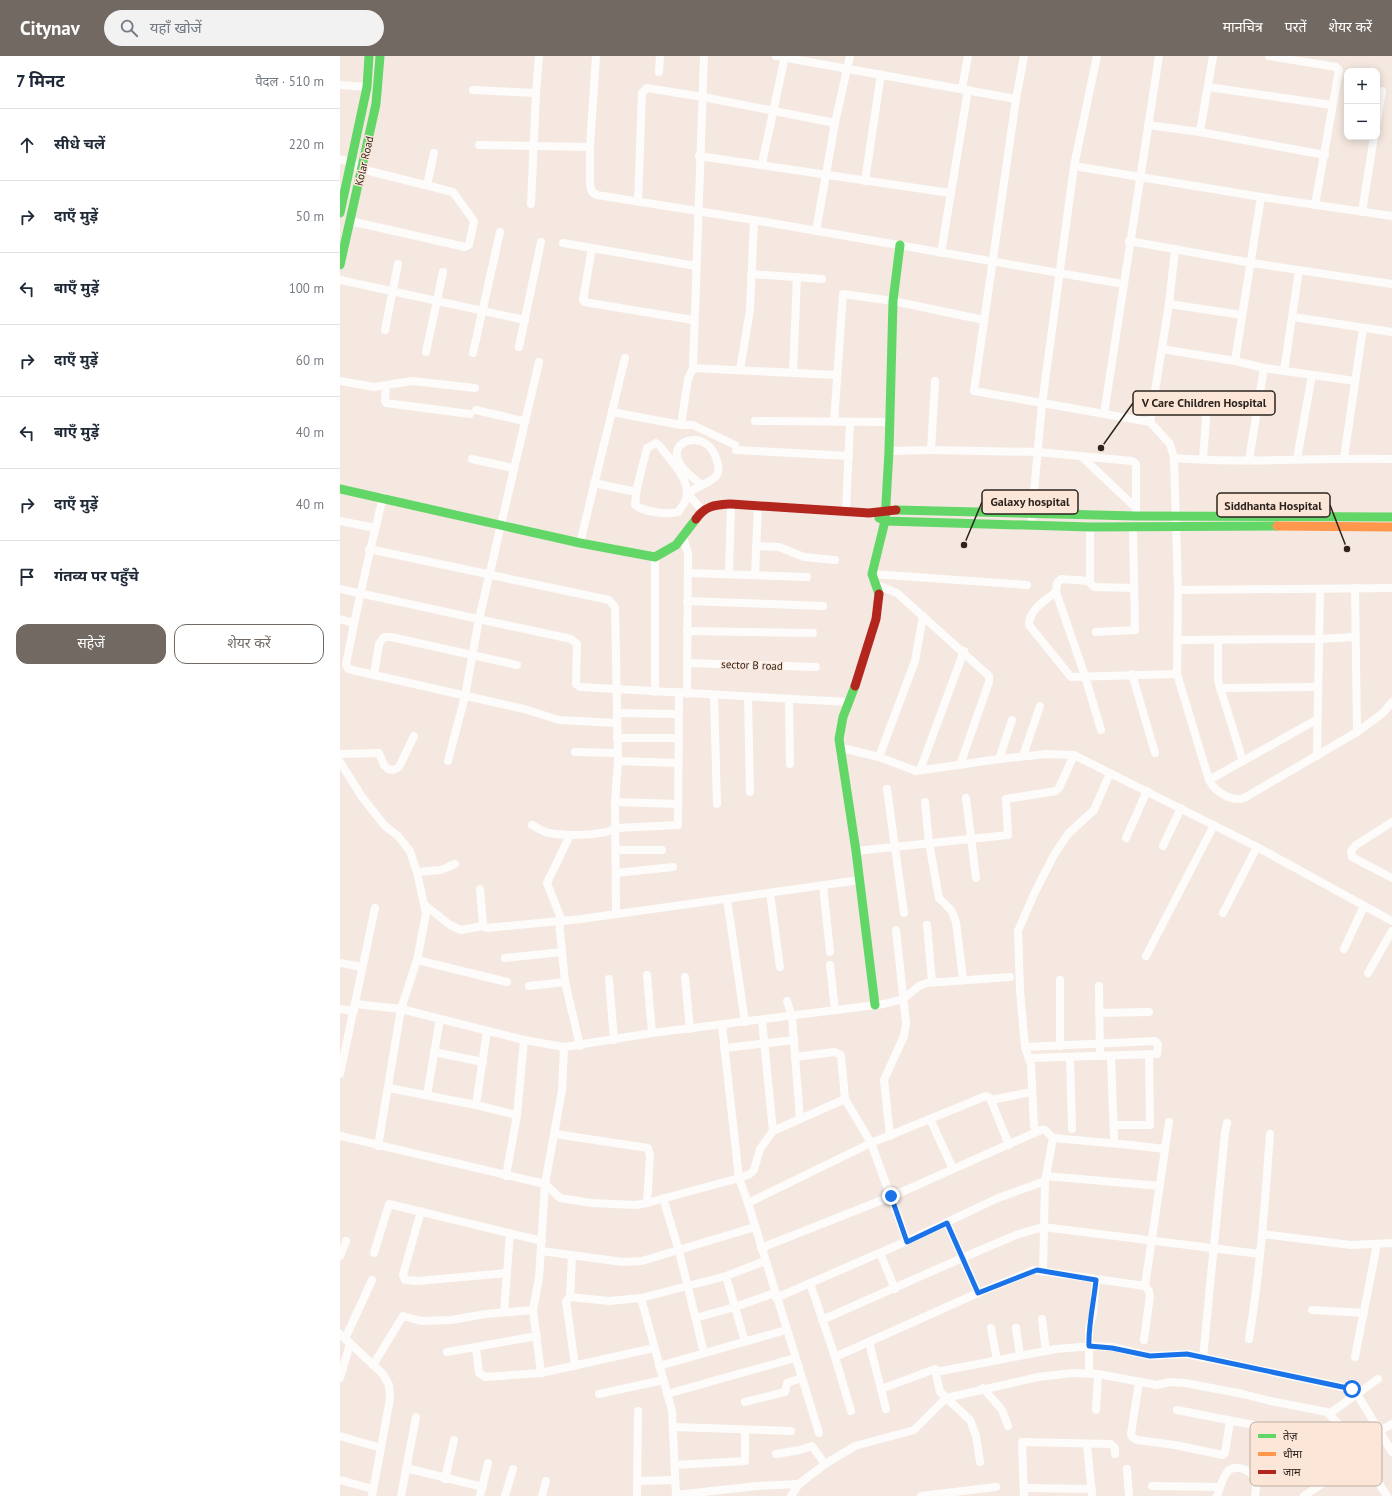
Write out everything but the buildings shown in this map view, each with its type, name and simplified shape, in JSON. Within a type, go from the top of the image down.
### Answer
[{"type":"street","name":"Kolar Road","points":[[340,213],[367,87],[369,56]]},
{"type":"street","name":"Kolar Road","points":[[340,265],[376,104],[380,56]]},
{"type":"street","points":[[531,204],[539,56]]},
{"type":"street","points":[[596,56],[590,147],[590,185],[592,192],[597,195],[754,220],[1123,284]]},
{"type":"street","points":[[659,72],[660,56]]},
{"type":"street","points":[[681,425],[688,379],[693,368],[693,320],[704,56]]},
{"type":"street","points":[[762,164],[782,56],[1016,99]]},
{"type":"street","points":[[816,231],[835,123],[850,56]]},
{"type":"street","points":[[941,253],[965,89],[968,56]]},
{"type":"street","points":[[1024,56],[1016,99],[974,391],[1150,422],[1170,444],[1174,458],[1176,516],[1178,590],[1177,674],[1209,780],[1218,792],[1239,800],[1357,732],[1383,713],[1392,702]]},
{"type":"street","points":[[1031,525],[1042,404],[1074,166],[1097,56]]},
{"type":"street","points":[[1104,414],[1129,241],[1159,56]]},
{"type":"street","points":[[1200,132],[1213,56]]},
{"type":"street","points":[[1268,56],[1338,68],[1339,70],[1315,205]]},
{"type":"street","points":[[865,181],[881,74]]},
{"type":"street","points":[[340,85],[367,87]]},
{"type":"street","points":[[1208,87],[1332,105]]},
{"type":"street","points":[[638,202],[644,90],[650,88],[703,97],[835,123]]},
{"type":"street","points":[[473,90],[536,93]]},
{"type":"street","points":[[1380,104],[1382,91]]},
{"type":"street","points":[[1148,125],[1200,132],[1324,155]]},
{"type":"street","points":[[1362,212],[1374,140]]},
{"type":"street","points":[[478,145],[590,147]]},
{"type":"street","points":[[427,186],[434,153]]},
{"type":"street","points":[[699,156],[762,164],[826,176],[950,193]]},
{"type":"street","points":[[340,159],[351,162],[362,169],[450,191],[455,194],[473,218],[474,224],[467,247],[350,221]]},
{"type":"street","points":[[1074,166],[1261,197],[1392,216]]},
{"type":"street","points":[[1235,361],[1252,263],[1261,197]]},
{"type":"street","points":[[740,370],[750,310],[754,220]]},
{"type":"street","points":[[473,353],[500,232]]},
{"type":"street","points":[[1129,241],[1252,263],[1392,284]]},
{"type":"street","points":[[519,347],[541,242]]},
{"type":"street","points":[[563,243],[696,266]]},
{"type":"street","points":[[875,1005],[860,880],[842,748],[839,739],[840,729],[848,702],[857,682],[876,619],[879,592],[872,574],[885,521],[886,510],[893,301],[900,245]]},
{"type":"street","points":[[592,248],[582,300],[584,302],[693,320]]},
{"type":"street","points":[[1150,422],[1169,304],[1175,249]]},
{"type":"street","points":[[385,330],[398,264]]},
{"type":"street","points":[[1284,371],[1299,270]]},
{"type":"street","points":[[426,352],[443,272]]},
{"type":"street","points":[[751,274],[822,278]]},
{"type":"street","points":[[793,373],[797,277]]},
{"type":"street","points":[[340,280],[525,320]]},
{"type":"street","points":[[834,422],[836,375],[843,290],[984,320]]},
{"type":"street","points":[[1169,304],[1242,315]]},
{"type":"street","points":[[1293,317],[1392,332]]},
{"type":"street","points":[[1344,458],[1363,328]]},
{"type":"street","points":[[1162,349],[1235,361],[1264,368],[1355,381]]},
{"type":"street","points":[[580,543],[625,358]]},
{"type":"street","points":[[448,761],[465,696],[479,619],[513,468],[539,362]]},
{"type":"street","points":[[693,368],[836,375]]},
{"type":"street","points":[[1249,460],[1264,368]]},
{"type":"street","points":[[1297,459],[1312,375]]},
{"type":"street","points":[[340,380],[374,387],[412,381],[474,388]]},
{"type":"street","points":[[931,450],[935,381]]},
{"type":"street","points":[[386,386],[386,403],[473,412],[524,421]]},
{"type":"street","points":[[1154,396],[1207,406],[1257,411]]},
{"type":"street","points":[[1203,459],[1207,406]]},
{"type":"street","points":[[612,412],[681,425],[693,424],[736,447],[849,456]]},
{"type":"street","points":[[755,420],[889,422]]},
{"type":"street","points":[[846,511],[850,422]]},
{"type":"street","points":[[687,493],[702,485],[715,478],[719,468],[716,455],[708,445],[698,439],[690,440],[681,444],[677,452],[678,460],[702,485]]},
{"type":"street","points":[[687,493],[686,499],[678,512],[673,514],[639,508],[635,505],[644,458],[647,448],[652,444],[659,445],[684,478],[687,493],[702,510]]},
{"type":"street","points":[[889,451],[931,450],[1038,452],[1135,462],[1136,512]]},
{"type":"street","points":[[1081,456],[1136,512]]},
{"type":"street","points":[[1174,458],[1249,460],[1344,458],[1392,459]]},
{"type":"street","points":[[472,459],[513,468]]},
{"type":"street","points":[[594,483],[631,491]]},
{"type":"street","points":[[340,489],[383,497],[580,543],[655,557],[676,545],[702,510],[715,505],[732,504],[869,513],[886,510],[976,511],[1032,514],[1136,512],[1176,516],[1392,517]]},
{"type":"street","points":[[383,497],[369,549],[361,594],[354,622],[346,666],[348,669],[524,709],[559,720],[617,723]]},
{"type":"street","points":[[729,573],[732,504]]},
{"type":"street","points":[[754,575],[758,506]]},
{"type":"street","points":[[869,513],[885,521],[1090,528],[1176,526],[1392,527]]},
{"type":"street","points":[[340,521],[375,528]]},
{"type":"street","points":[[1096,632],[1134,631],[1133,527]]},
{"type":"street","points":[[1090,528],[1089,581],[1094,587],[1134,588]]},
{"type":"street","points":[[532,825],[549,833],[570,835],[609,833],[616,828],[676,826],[678,824],[678,714],[683,693],[687,663],[688,554],[683,537]]},
{"type":"street","points":[[756,546],[778,547],[804,557],[835,560]]},
{"type":"street","points":[[369,549],[609,600],[613,603],[615,607],[617,713],[615,802],[616,913]]},
{"type":"street","points":[[655,557],[655,692]]},
{"type":"street","points":[[688,573],[729,573],[807,577]]},
{"type":"street","points":[[872,574],[1027,585]]},
{"type":"street","points":[[1089,581],[1061,578],[1056,583],[1056,592],[1085,676],[1101,730]]},
{"type":"street","points":[[877,585],[897,593],[964,651],[989,676],[990,679],[960,764]]},
{"type":"street","points":[[1355,588],[1357,732]]},
{"type":"street","points":[[1178,590],[1392,588]]},
{"type":"street","points":[[340,589],[575,641],[577,644],[576,684],[580,687],[616,688],[714,696],[788,698],[848,702]]},
{"type":"street","points":[[1316,756],[1320,589]]},
{"type":"street","points":[[1056,592],[1040,604],[1031,616],[1029,625],[1071,677],[1076,679],[1085,676],[1177,674]]},
{"type":"street","points":[[687,601],[823,606]]},
{"type":"street","points":[[879,757],[915,662],[923,616]]},
{"type":"street","points":[[340,620],[354,622]]},
{"type":"street","points":[[687,631],[813,634]]},
{"type":"street","points":[[374,675],[379,644],[384,637],[392,637],[517,665]]},
{"type":"street","points":[[1178,640],[1319,639],[1355,637]]},
{"type":"street","points":[[1218,640],[1218,681],[1243,761]]},
{"type":"street","points":[[920,770],[964,651]]},
{"type":"street","name":"sector B road","points":[[687,663],[816,667]]},
{"type":"street","points":[[1132,674],[1155,753]]},
{"type":"street","points":[[1220,688],[1317,686]]},
{"type":"street","points":[[714,696],[716,804]]},
{"type":"street","points":[[748,697],[750,792]]},
{"type":"street","points":[[788,698],[790,764]]},
{"type":"street","points":[[1023,756],[1040,706]]},
{"type":"street","points":[[617,713],[678,714]]},
{"type":"street","points":[[1000,759],[1012,720]]},
{"type":"street","points":[[1209,780],[1316,720]]},
{"type":"street","points":[[340,754],[351,755],[379,753],[384,765],[388,769],[396,770],[399,768],[414,736]]},
{"type":"street","points":[[617,738],[677,738]]},
{"type":"street","points":[[842,748],[879,757],[916,771],[1023,756],[1058,754],[1074,755],[1257,847],[1392,921]]},
{"type":"street","points":[[575,752],[678,763]]},
{"type":"street","points":[[856,851],[896,848],[971,838],[1008,835],[1006,799],[1056,791],[1059,788],[1074,755]]},
{"type":"street","points":[[340,762],[350,780],[385,826],[398,836],[410,851],[417,872],[426,914],[416,960],[401,1009],[389,1088],[378,1146]]},
{"type":"street","points":[[1034,1126],[1030,1058],[1025,1047],[1019,976],[1018,931],[1034,894],[1054,855],[1068,834],[1094,810],[1110,773]]},
{"type":"street","points":[[887,789],[904,913]]},
{"type":"street","points":[[1126,838],[1147,792]]},
{"type":"street","points":[[966,798],[976,878]]},
{"type":"street","points":[[615,802],[678,804]]},
{"type":"street","points":[[926,802],[929,843],[939,898],[951,910],[956,922],[963,979]]},
{"type":"street","points":[[1163,846],[1181,808]]},
{"type":"street","points":[[1392,822],[1352,848],[1351,854],[1358,860],[1392,878]]},
{"type":"street","points":[[1146,956],[1214,825]]},
{"type":"street","points":[[570,835],[547,882],[561,921],[562,952],[566,982],[580,1046]]},
{"type":"street","points":[[1223,913],[1257,847]]},
{"type":"street","points":[[616,850],[662,850]]},
{"type":"street","points":[[417,872],[440,870],[455,864]]},
{"type":"street","points":[[616,874],[673,867]]},
{"type":"street","points":[[425,905],[450,925],[461,930],[483,926],[486,928],[561,921],[860,880]]},
{"type":"street","points":[[823,885],[830,952]]},
{"type":"street","points":[[480,889],[483,926]]},
{"type":"street","points":[[770,893],[780,967]]},
{"type":"street","points":[[727,899],[744,1022]]},
{"type":"street","points":[[1344,948],[1364,906]]},
{"type":"street","points":[[340,1074],[375,908]]},
{"type":"street","points":[[927,925],[932,982]]},
{"type":"street","points":[[890,1136],[883,1085],[905,1030],[896,930]]},
{"type":"street","points":[[1368,973],[1392,931]]},
{"type":"street","points":[[505,958],[562,952]]},
{"type":"street","points":[[416,960],[507,982]]},
{"type":"street","points":[[340,963],[362,967]]},
{"type":"street","points":[[830,964],[835,1010]]},
{"type":"street","points":[[647,975],[652,1033]]},
{"type":"street","points":[[684,977],[690,1029]]},
{"type":"street","points":[[340,1009],[401,1009],[524,1040],[564,1047],[580,1046],[652,1033],[875,1005],[903,999],[919,986],[932,982],[1010,977]]},
{"type":"street","points":[[609,979],[614,1040]]},
{"type":"street","points":[[1060,980],[1060,1046]]},
{"type":"street","points":[[529,986],[566,982]]},
{"type":"street","points":[[1099,986],[1100,1056]]},
{"type":"street","points":[[786,1001],[792,1016],[800,1119]]},
{"type":"street","points":[[1100,1013],[1149,1012]]},
{"type":"street","points":[[427,1095],[440,1019]]},
{"type":"street","points":[[762,1020],[773,1131]]},
{"type":"street","points":[[722,1025],[739,1178],[819,1433]]},
{"type":"street","points":[[476,1105],[487,1031]]},
{"type":"street","points":[[506,1176],[516,1115],[524,1040]]},
{"type":"street","points":[[724,1048],[794,1040]]},
{"type":"street","points":[[1025,1047],[1157,1042],[1158,1053],[1070,1058],[1030,1058]]},
{"type":"street","points":[[541,1373],[534,1310],[542,1240],[545,1184],[562,1090],[564,1047]]},
{"type":"street","points":[[434,1052],[483,1062]]},
{"type":"street","points":[[796,1057],[839,1053],[845,1099],[871,1143],[907,1242]]},
{"type":"street","points":[[1114,1125],[1150,1125],[1149,1054]]},
{"type":"street","points":[[1111,1056],[1114,1138]]},
{"type":"street","points":[[1070,1058],[1072,1129]]},
{"type":"street","points":[[389,1088],[476,1105],[516,1115]]},
{"type":"street","points":[[991,1100],[1032,1092]]},
{"type":"street","points":[[748,1203],[871,1143],[986,1096],[991,1100],[1009,1145]]},
{"type":"street","points":[[340,1136],[545,1184],[560,1198],[592,1203],[647,1203],[750,1174],[754,1170],[760,1149],[773,1131],[845,1099]]},
{"type":"street","points":[[930,1119],[953,1169]]},
{"type":"street","points":[[1145,1286],[1169,1122]]},
{"type":"street","points":[[1203,1358],[1225,1132],[1228,1123]]},
{"type":"street","points":[[761,1248],[891,1196],[1041,1130],[1045,1130],[1050,1133],[1052,1138],[1046,1178],[1043,1227],[1043,1272]]},
{"type":"street","points":[[555,1134],[648,1148],[650,1156],[647,1203]]},
{"type":"street","points":[[1249,1339],[1260,1254],[1270,1134]]},
{"type":"street","points":[[1052,1138],[1131,1145],[1165,1150]]},
{"type":"street","points":[[696,1318],[810,1283],[880,1252],[907,1242],[998,1198],[1046,1178],[1160,1186]]},
{"type":"street","points":[[663,1198],[679,1251],[704,1353]]},
{"type":"street","points":[[374,1254],[389,1204],[542,1240]]},
{"type":"street","points":[[421,1211],[403,1275],[405,1280],[418,1281],[507,1273]]},
{"type":"street","points":[[947,1223],[978,1293]]},
{"type":"street","points":[[541,1251],[623,1262],[642,1261],[755,1227]]},
{"type":"street","points":[[822,1320],[1016,1235],[1043,1227],[1260,1254]]},
{"type":"street","points":[[504,1312],[510,1233]]},
{"type":"street","points":[[1262,1234],[1351,1245],[1392,1243]]},
{"type":"street","points":[[340,1256],[346,1241]]},
{"type":"street","points":[[1355,1357],[1377,1244]]},
{"type":"street","points":[[880,1252],[895,1289]]},
{"type":"street","points":[[572,1254],[570,1297],[566,1301],[575,1366]]},
{"type":"street","points":[[570,1297],[609,1301],[641,1298],[726,1276],[765,1261]]},
{"type":"street","points":[[836,1357],[978,1293],[1034,1270],[1145,1286],[1149,1291],[1150,1296],[1144,1340]]},
{"type":"street","points":[[726,1276],[745,1342]]},
{"type":"street","points":[[340,1378],[345,1339],[372,1280]]},
{"type":"street","points":[[1089,1374],[1089,1329],[1093,1314],[1096,1280]]},
{"type":"street","points":[[810,1283],[836,1357],[851,1411]]},
{"type":"street","points":[[641,1298],[667,1394],[674,1427],[676,1496],[757,1486],[799,1484]]},
{"type":"street","points":[[373,1365],[403,1316],[421,1322],[534,1310]]},
{"type":"street","points":[[1312,1310],[1364,1313]]},
{"type":"street","points":[[1042,1319],[1046,1351]]},
{"type":"street","points":[[991,1328],[997,1360]]},
{"type":"street","points":[[1016,1328],[1020,1355]]},
{"type":"street","points":[[659,1366],[786,1330]]},
{"type":"street","points":[[447,1352],[537,1336]]},
{"type":"street","points":[[340,1480],[373,1493],[390,1399],[390,1385],[383,1374],[345,1339]]},
{"type":"street","points":[[869,1342],[886,1409]]},
{"type":"street","points":[[881,1389],[934,1369],[936,1372],[1020,1355],[1089,1346],[1112,1348],[1150,1356],[1183,1354],[1349,1389],[1357,1394],[1372,1422]]},
{"type":"street","points":[[476,1348],[479,1373],[484,1377],[541,1373],[654,1348]]},
{"type":"street","points":[[667,1394],[795,1358]]},
{"type":"street","points":[[936,1372],[940,1392],[970,1420],[976,1436],[980,1462]]},
{"type":"street","points":[[1096,1410],[1098,1374]]},
{"type":"street","points":[[791,1496],[799,1484],[828,1462],[855,1446],[914,1430],[946,1398],[983,1388],[1038,1377],[1098,1374],[1157,1385],[1169,1382],[1185,1383],[1243,1394],[1270,1402],[1327,1412],[1336,1422]]},
{"type":"street","points":[[745,1402],[785,1392],[787,1383],[801,1378]]},
{"type":"street","points":[[1330,1414],[1378,1379]]},
{"type":"street","points":[[599,1394],[663,1380]]},
{"type":"street","points":[[1139,1382],[1131,1434],[1132,1437],[1137,1440],[1175,1445],[1223,1455],[1225,1454],[1230,1421]]},
{"type":"street","points":[[983,1388],[1002,1410],[1008,1426]]},
{"type":"street","points":[[637,1496],[638,1410]]},
{"type":"street","points":[[1177,1410],[1250,1425]]},
{"type":"street","points":[[400,1496],[416,1417]]},
{"type":"street","points":[[1382,1430],[1392,1424]]},
{"type":"street","points":[[674,1427],[792,1431]]},
{"type":"street","points":[[675,1465],[745,1461],[745,1430]]},
{"type":"street","points":[[340,1436],[381,1448]]},
{"type":"street","points":[[1382,1438],[1392,1452]]},
{"type":"street","points":[[445,1478],[454,1440]]},
{"type":"street","points":[[1087,1444],[1092,1493],[1024,1492],[1022,1442],[1111,1444],[1115,1448],[1115,1454]]},
{"type":"street","points":[[776,1454],[800,1450],[812,1446],[828,1462]]},
{"type":"street","points":[[480,1496],[488,1463]]},
{"type":"street","points":[[406,1468],[482,1487]]},
{"type":"street","points":[[1217,1496],[1228,1471],[1237,1468],[1243,1469],[1250,1474]]},
{"type":"street","points":[[505,1496],[513,1469]]},
{"type":"street","points":[[1127,1469],[1129,1496]]},
{"type":"street","points":[[637,1481],[675,1480]]},
{"type":"street","points":[[542,1496],[546,1481]]},
{"type":"street","points":[[1152,1486],[1220,1487]]},
{"type":"street","points":[[1255,1496],[1256,1486]]},
{"type":"street","points":[[1310,1495],[1322,1486]]},
{"type":"street","points":[[1380,1486],[1387,1496]]},
{"type":"street","points":[[921,1496],[996,1487]]},
{"type":"traffic: fast","points":[[340,213],[367,87],[369,56]]},
{"type":"traffic: fast","points":[[340,265],[376,104],[380,56]]},
{"type":"traffic: fast","points":[[879,594],[872,574],[885,521],[889,451],[893,301],[900,245]]},
{"type":"traffic: fast","points":[[340,489],[580,543],[655,557],[676,545],[696,519]]},
{"type":"traffic: fast","points":[[896,510],[1136,516],[1392,517]]},
{"type":"traffic: fast","points":[[879,518],[885,521],[1090,527],[1277,526]]},
{"type":"traffic: fast","points":[[855,686],[843,717],[839,739],[856,851],[875,1005]]},
{"type":"traffic: slow","points":[[1277,526],[1392,527]]},
{"type":"traffic: jam","points":[[696,519],[707,508],[731,504],[869,513],[896,510]]},
{"type":"traffic: jam","points":[[855,686],[876,619],[879,594]]},
{"type":"place","name":"V Care Children Hospital","points":[[1101,448]]},
{"type":"place","name":"Galaxy hospital","points":[[964,545]]},
{"type":"place","name":"Siddhanta Hospital","points":[[1347,549]]},
{"type":"route","points":[[891,1196],[907,1242],[947,1223],[978,1293],[1034,1270],[1096,1280],[1092,1321],[1088,1335],[1089,1346],[1112,1348],[1150,1356],[1187,1354],[1352,1389]]}]
